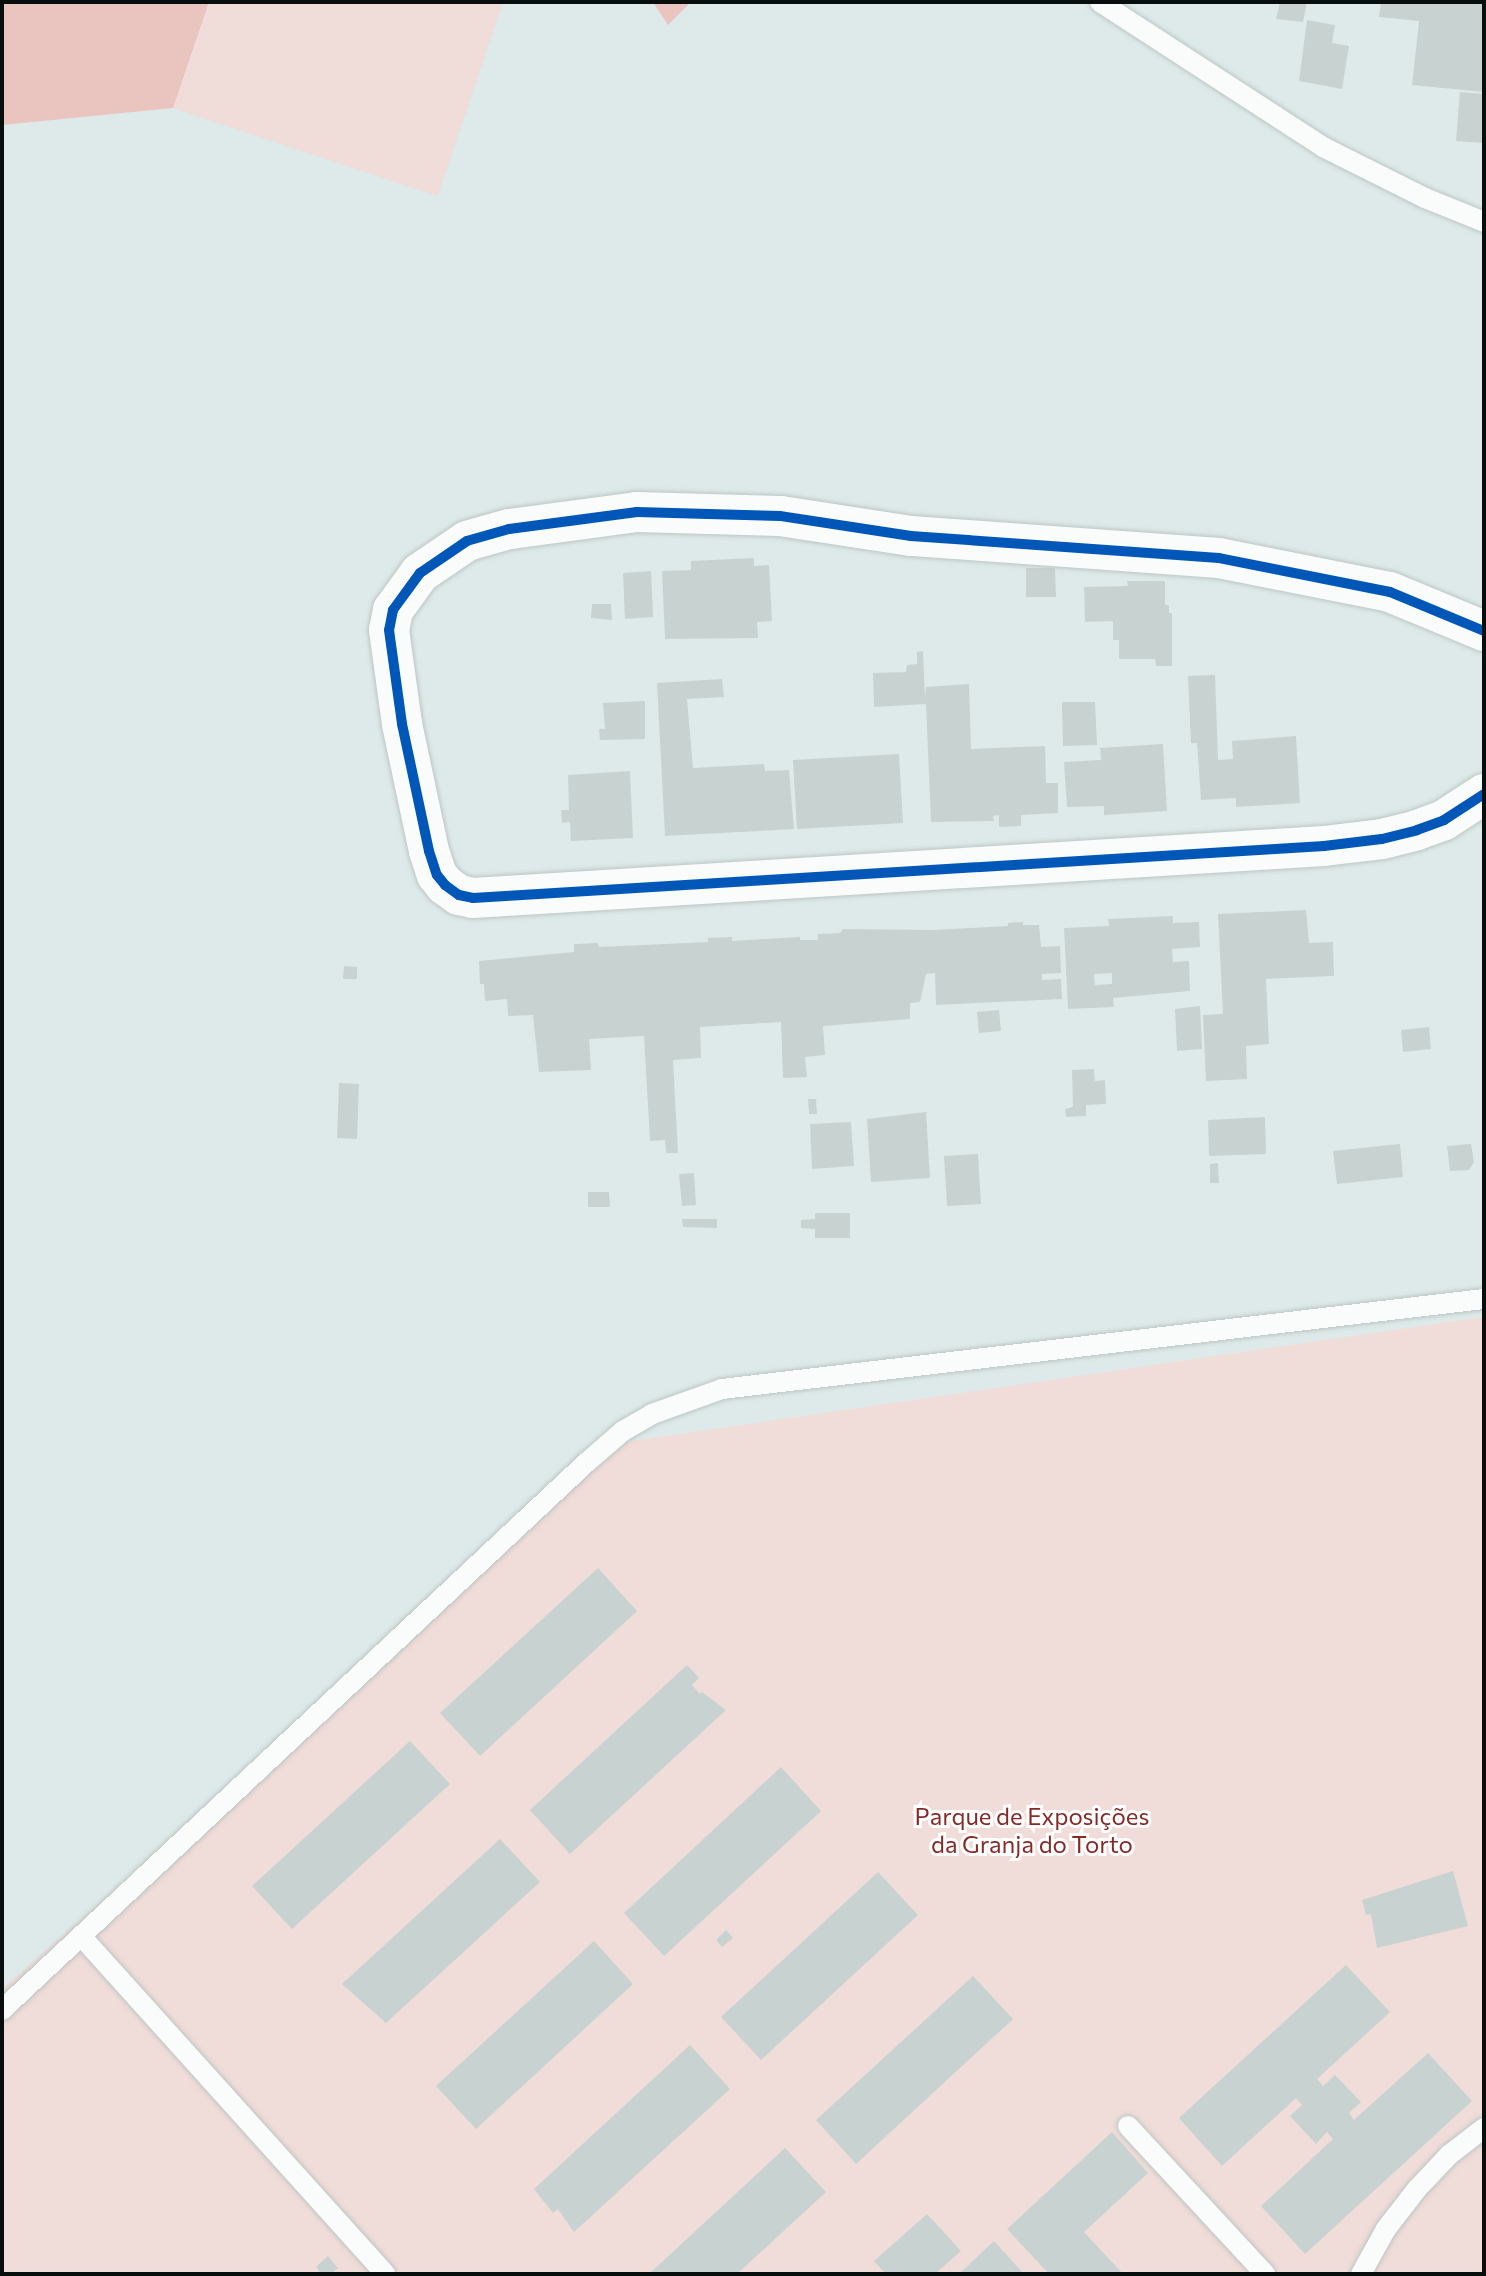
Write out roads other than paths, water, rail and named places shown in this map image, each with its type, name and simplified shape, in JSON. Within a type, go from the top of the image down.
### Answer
[{"type":"street","points":[[1484,631],[1390,592],[1219,558],[911,536],[780,516],[637,512],[509,529],[467,541],[420,573],[393,610],[389,630],[402,724],[429,851],[437,875],[445,885],[473,898],[1324,846],[1382,839],[1417,830],[1444,820],[1484,794]]},
{"type":"lane","points":[[1100,2],[1323,147],[1425,198],[1484,222]]},
{"type":"lane","points":[[2,2010],[586,1463],[623,1431],[652,1414],[722,1389],[1484,1299]]},
{"type":"lane","points":[[82,1937],[385,2274]]},
{"type":"lane","points":[[1128,2126],[1265,2274]]},
{"type":"lane","points":[[1361,2274],[1386,2229],[1417,2189],[1449,2155],[1484,2128]]},
{"type":"park label","name":"Parque de Exposições da Granja do Torto","points":[[1032,1830]]}]
